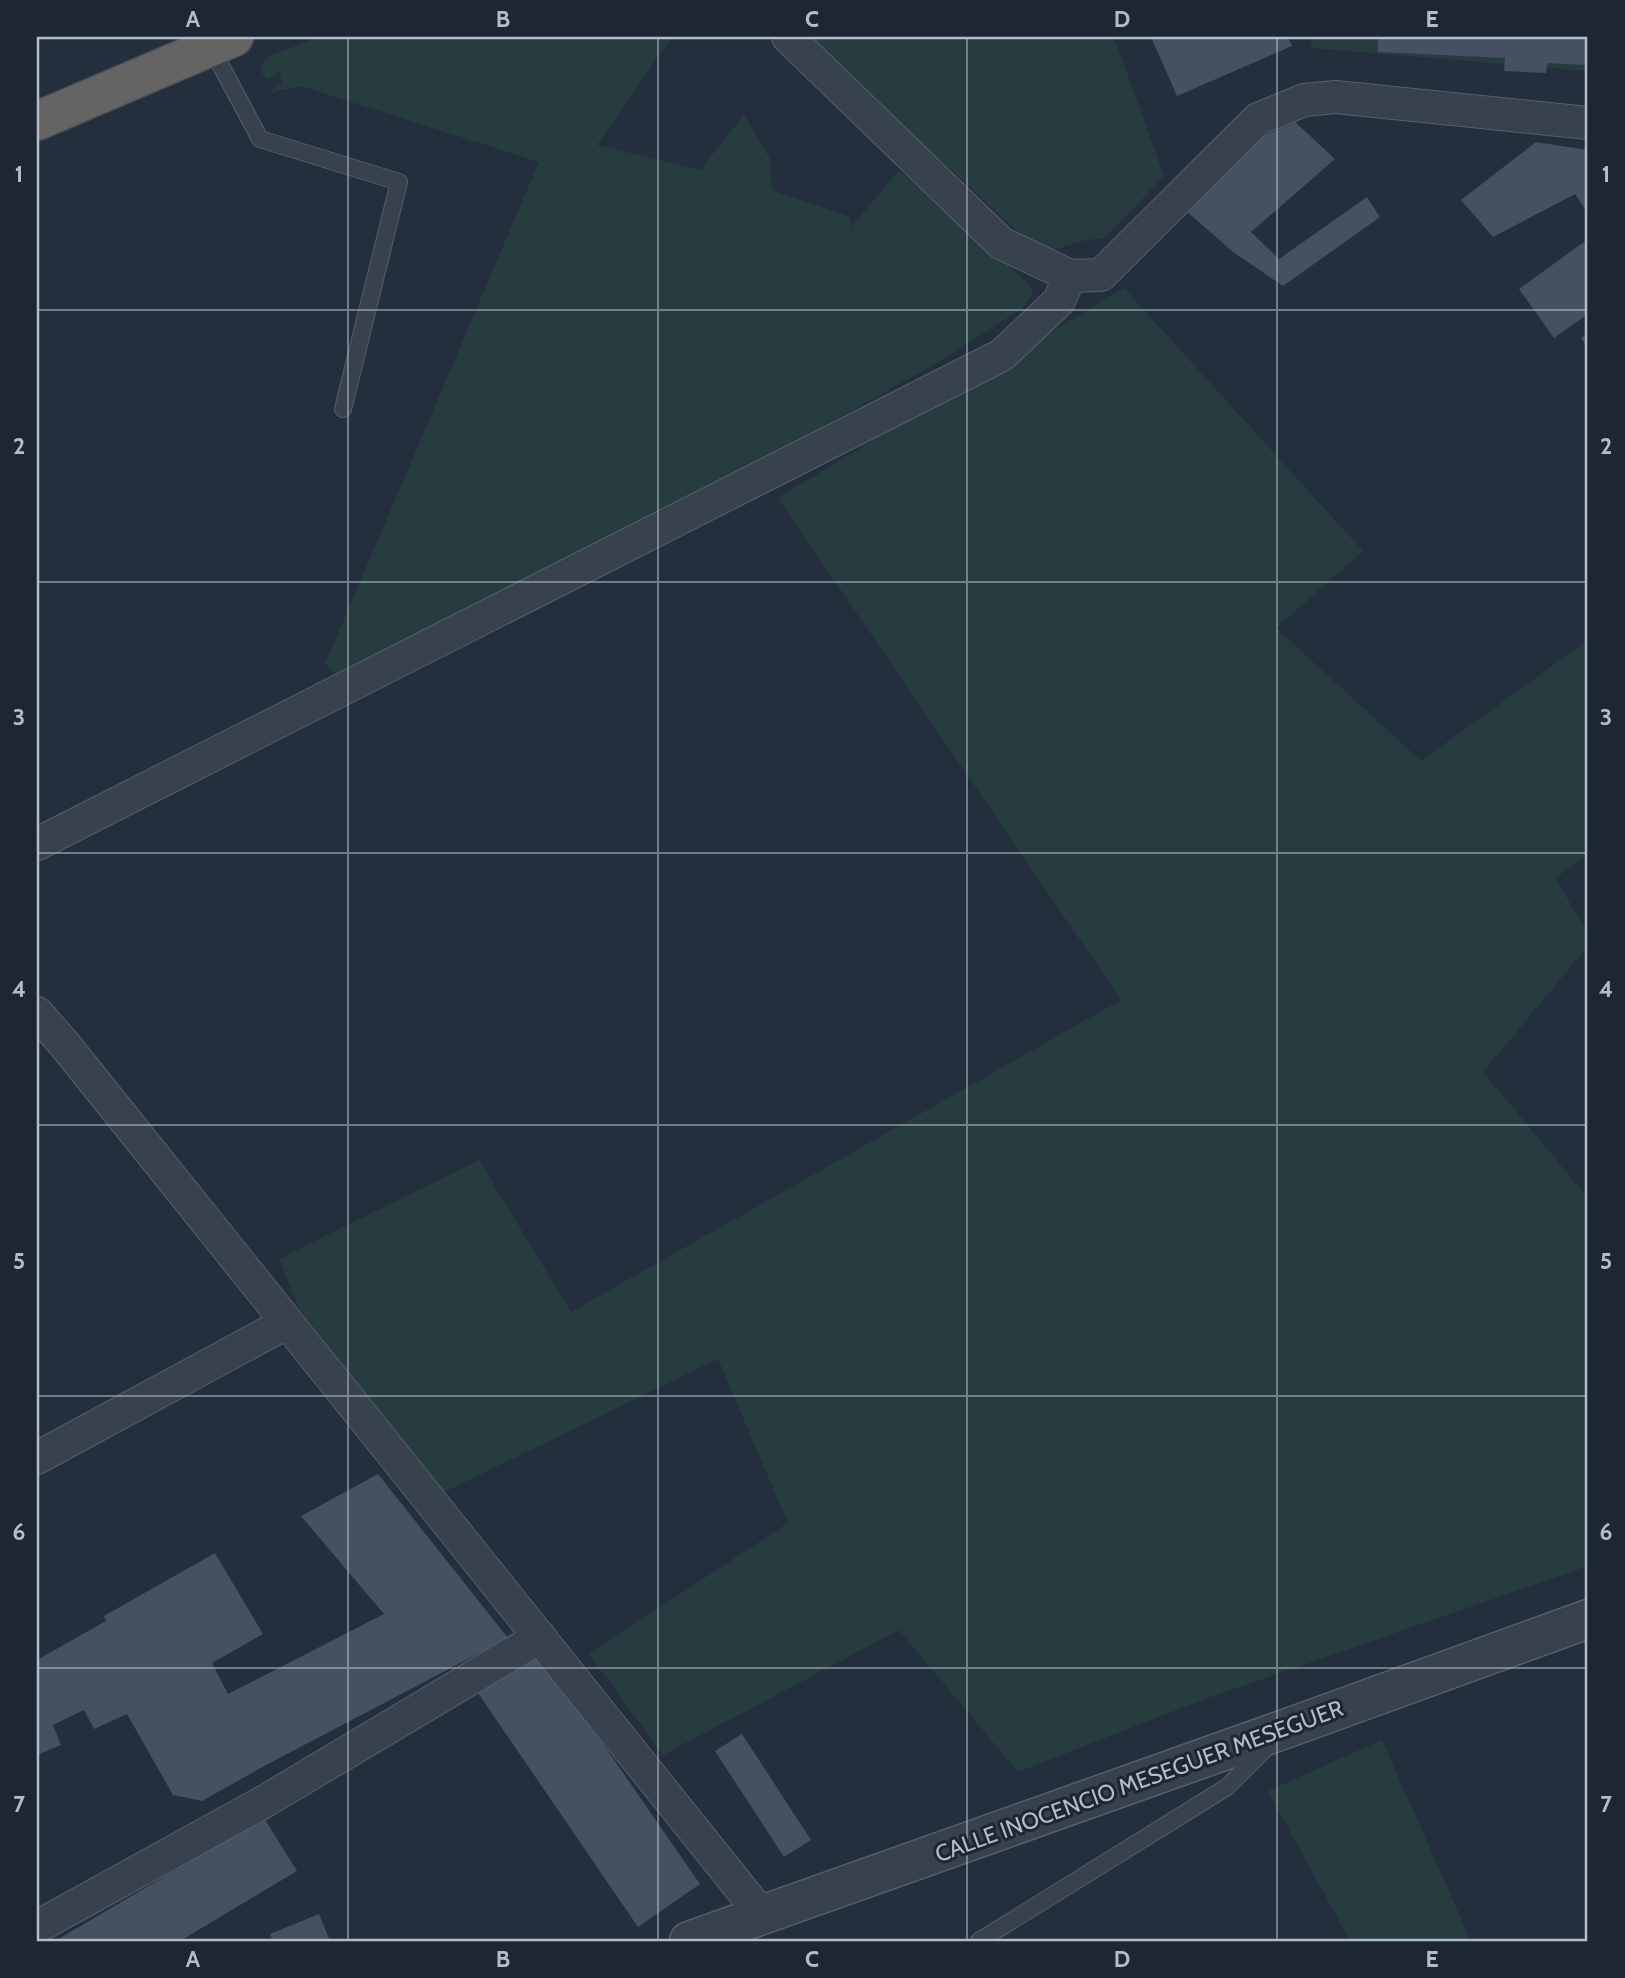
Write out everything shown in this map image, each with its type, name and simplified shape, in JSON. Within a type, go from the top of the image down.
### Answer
[{"type":"highway","points":[[37,121],[210,40]]},
{"type":"street","points":[[788,37],[1001,243],[1070,276],[1101,275],[1258,119],[1304,100],[1336,97],[1588,123]]},
{"type":"street","points":[[37,844],[1002,355],[1059,301],[1070,276]]},
{"type":"street","points":[[37,1013],[762,1915]]},
{"type":"street","points":[[37,1458],[286,1323]]},
{"type":"street","name":"CALLE INOCENCIO MESEGUER MESEGUER","points":[[689,1941],[1588,1619]]},
{"type":"street","points":[[37,1927],[267,1800],[540,1637]]},
{"type":"lane","points":[[210,40],[260,139],[400,182],[343,408]]},
{"type":"lane","points":[[979,1941],[1227,1787],[1285,1729]]},
{"type":"green space","points":[[318,37],[672,37],[597,145],[700,170],[744,115],[770,159],[772,190],[850,217],[851,227],[899,170],[1029,284],[1033,294],[1023,308],[942,360],[736,475],[336,673],[325,664],[539,162],[301,86],[270,92],[282,82],[279,71],[266,80],[260,69],[265,58]]},
{"type":"green space","points":[[807,37],[1114,37],[1164,176],[1105,238],[1086,240],[1049,251],[1024,237]]},
{"type":"green space","points":[[1312,37],[1588,37],[1588,71],[1311,48]]},
{"type":"green space","points":[[1124,288],[1363,551],[1276,628],[1421,761],[1588,640],[1588,855],[1555,878],[1588,933],[1588,946],[1483,1072],[1588,1198],[1588,1566],[1202,1700],[1018,1772],[899,1630],[663,1755],[589,1654],[788,1523],[718,1359],[444,1492],[300,1310],[279,1259],[479,1160],[571,1312],[1121,1000],[778,498]]},
{"type":"green space","points":[[1382,1740],[1471,1941],[1350,1941],[1268,1791]]},
{"type":"building","points":[[1151,37],[1288,37],[1292,46],[1177,96]]},
{"type":"building","points":[[1378,37],[1588,37],[1588,65],[1547,63],[1546,73],[1504,71],[1505,58],[1378,52]]},
{"type":"building","points":[[1295,122],[1335,159],[1251,232],[1279,259],[1367,197],[1380,217],[1283,286],[1233,252],[1185,210],[1248,143]]},
{"type":"building","points":[[1536,142],[1588,150],[1588,214],[1575,194],[1493,237],[1461,200]]},
{"type":"building","points":[[1588,239],[1588,314],[1554,338],[1519,289]]},
{"type":"building","points":[[1588,333],[1588,348],[1581,338]]},
{"type":"building","points":[[378,1474],[508,1638],[202,1801],[173,1795],[127,1714],[94,1729],[84,1710],[53,1725],[61,1745],[37,1755],[37,1660],[106,1621],[104,1616],[215,1553],[263,1634],[212,1663],[228,1694],[384,1614],[301,1516]]},
{"type":"building","points":[[538,1650],[700,1884],[638,1927],[478,1693]]},
{"type":"building","points":[[742,1734],[811,1840],[784,1857],[715,1751]]},
{"type":"building","points":[[264,1818],[297,1871],[180,1941],[55,1941]]},
{"type":"building","points":[[319,1914],[330,1941],[273,1941],[270,1934]]}]
